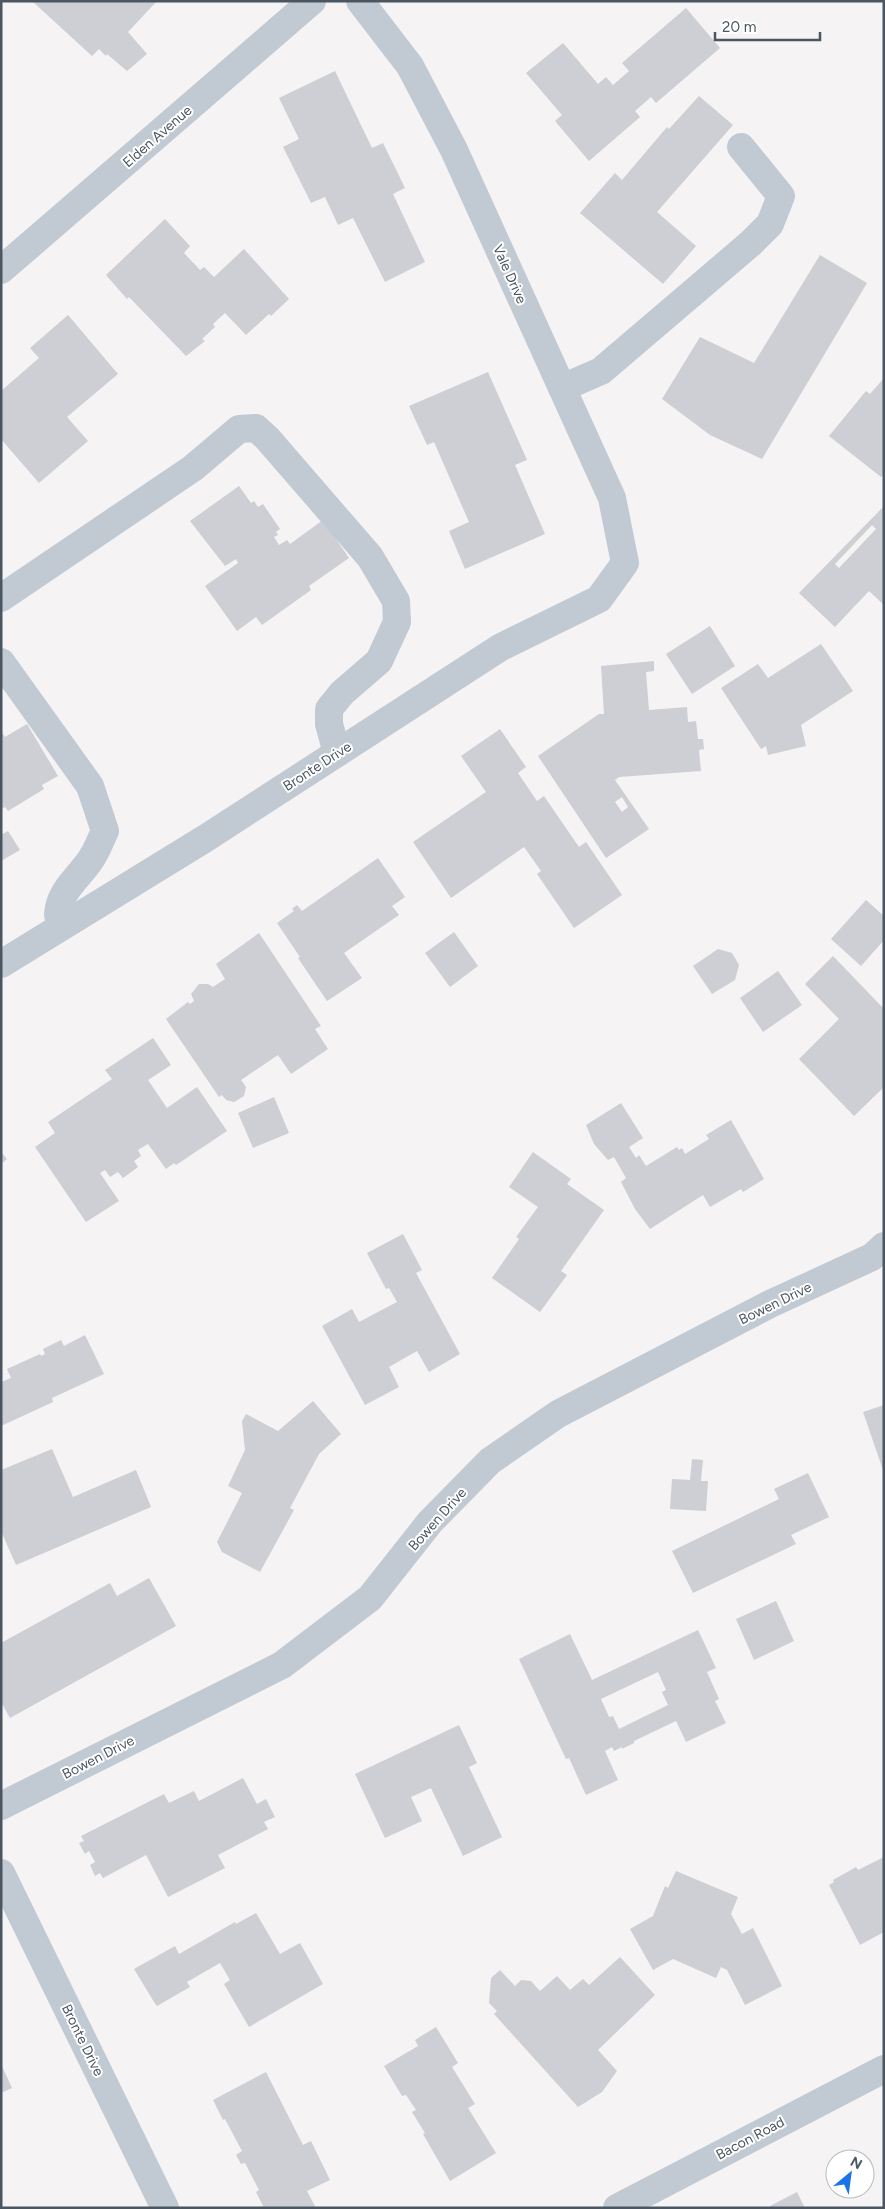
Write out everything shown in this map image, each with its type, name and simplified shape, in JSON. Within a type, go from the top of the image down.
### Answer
[{"type":"street","name":"Elden Avenue","points":[[1,270],[312,1]]},
{"type":"street","name":"Vale Drive","points":[[360,1],[410,66],[454,150],[612,498],[625,563]]},
{"type":"street","points":[[562,388],[600,371],[752,243],[770,224],[781,196],[741,147]]},
{"type":"street","points":[[1,598],[194,468],[239,429],[256,428],[268,438],[370,557],[396,601],[397,622],[379,661],[342,694],[329,709],[329,724],[337,753]]},
{"type":"street","name":"Bronte Drive","points":[[1,964],[206,838],[501,647],[599,600],[625,563]]},
{"type":"street","points":[[1,662],[90,786],[105,831],[90,862],[72,882],[58,904],[58,915],[65,924]]},
{"type":"street","name":"Bowen Drive","points":[[1,1806],[282,1665],[370,1598],[430,1522],[490,1461],[558,1414],[770,1304],[872,1257],[884,1246]]},
{"type":"street","name":"Bronte Drive","points":[[1,1873],[165,2208]]},
{"type":"street","name":"Bacon Road","points":[[617,2208],[881,2076]]},
{"type":"building","points":[[32,1],[157,1],[128,32],[147,54],[127,71],[99,49],[92,56]]},
{"type":"building","points":[[686,8],[720,48],[656,103],[651,97],[635,111],[640,117],[589,161],[555,121],[562,115],[526,73],[563,43],[598,84],[606,77],[613,85],[629,71],[622,63]]},
{"type":"building","points":[[335,71],[372,148],[383,143],[405,188],[393,194],[425,262],[385,282],[353,218],[338,225],[325,197],[311,203],[283,147],[299,139],[279,98]]},
{"type":"building","points":[[699,96],[733,125],[657,212],[696,246],[663,284],[580,213],[615,173],[622,180],[667,127],[669,129]]},
{"type":"building","points":[[165,219],[190,246],[184,253],[200,270],[204,267],[214,277],[244,249],[289,299],[246,335],[225,313],[213,324],[215,327],[202,339],[205,341],[186,356],[129,297],[127,299],[106,275]]},
{"type":"building","points":[[820,255],[867,283],[762,459],[710,435],[662,399],[700,337],[754,363]]},
{"type":"building","points":[[68,315],[118,374],[67,417],[88,441],[39,483],[1,439],[1,391],[39,358],[30,348]]},
{"type":"building","points":[[488,372],[527,460],[515,465],[545,534],[465,569],[449,531],[469,522],[434,442],[427,445],[409,406]]},
{"type":"building","points":[[884,378],[884,474],[881,477],[829,436],[866,391],[870,394]]},
{"type":"building","points":[[239,486],[251,503],[254,501],[258,507],[263,504],[280,529],[276,532],[278,535],[274,537],[279,545],[287,540],[290,544],[323,520],[349,558],[309,586],[311,590],[262,625],[256,617],[237,631],[205,586],[238,563],[236,559],[225,566],[190,521]]},
{"type":"building","points":[[884,506],[884,605],[869,591],[835,627],[799,593]],"holes":[[[872,525],[876,529],[839,568],[835,564]]]},
{"type":"building","points":[[710,626],[735,666],[692,694],[666,654]]},
{"type":"building","points":[[821,644],[853,691],[801,725],[806,746],[768,755],[766,746],[761,749],[721,688],[758,664],[768,678]]},
{"type":"building","points":[[654,661],[654,671],[646,672],[649,710],[687,707],[688,722],[696,721],[698,739],[703,739],[704,749],[699,750],[701,771],[619,777],[615,780],[649,829],[606,858],[538,756],[599,714],[604,714],[601,666]],"holes":[[[622,797],[628,807],[622,812],[615,802]]]},
{"type":"building","points":[[27,724],[58,776],[42,785],[44,789],[8,811],[5,807],[1,809],[1,731],[5,737]]},
{"type":"building","points":[[500,729],[526,767],[518,773],[537,801],[544,796],[579,847],[586,842],[622,895],[574,928],[537,874],[541,871],[524,847],[451,898],[413,842],[486,792],[461,756]]},
{"type":"building","points":[[8,831],[20,850],[1,861],[1,835]]},
{"type":"building","points":[[378,858],[405,897],[392,906],[399,915],[344,953],[362,978],[327,1001],[277,923],[294,911],[292,909],[297,905],[302,911]]},
{"type":"building","points":[[866,900],[884,916],[884,940],[861,966],[831,939]]},
{"type":"building","points":[[454,932],[478,966],[450,987],[425,953]]},
{"type":"building","points":[[259,933],[321,1026],[315,1029],[328,1049],[291,1074],[278,1055],[241,1080],[246,1087],[244,1096],[234,1102],[226,1100],[222,1095],[219,1097],[166,1019],[188,1002],[190,1004],[194,1001],[191,994],[199,984],[208,984],[213,987],[225,979],[216,964]]},
{"type":"building","points":[[718,949],[732,953],[739,965],[735,980],[712,994],[693,966]]},
{"type":"building","points":[[833,956],[884,1009],[884,1087],[854,1116],[799,1059],[839,1019],[805,984]]},
{"type":"building","points":[[778,971],[802,1005],[763,1032],[740,998]]},
{"type":"building","points":[[153,1038],[171,1065],[148,1080],[167,1108],[197,1087],[227,1131],[176,1165],[174,1163],[166,1169],[148,1144],[138,1150],[141,1156],[134,1161],[138,1167],[123,1178],[118,1172],[110,1177],[105,1170],[100,1173],[119,1201],[86,1222],[35,1147],[55,1133],[48,1122],[112,1079],[105,1070]]},
{"type":"building","points":[[274,1097],[289,1133],[253,1148],[238,1113]]},
{"type":"building","points":[[621,1103],[643,1138],[629,1147],[636,1158],[639,1155],[646,1166],[677,1147],[679,1150],[682,1148],[685,1154],[709,1139],[706,1135],[731,1120],[764,1179],[743,1192],[741,1189],[710,1207],[703,1195],[650,1229],[635,1209],[621,1182],[626,1178],[614,1157],[608,1160],[594,1144],[586,1125]]},
{"type":"building","points":[[1,1152],[7,1159],[1,1164]]},
{"type":"building","points":[[533,1152],[571,1179],[567,1184],[604,1210],[561,1271],[567,1275],[540,1312],[492,1278],[519,1239],[516,1237],[538,1207],[509,1187]]},
{"type":"building","points":[[403,1234],[422,1270],[416,1273],[460,1354],[429,1372],[417,1351],[389,1367],[399,1387],[365,1405],[322,1326],[352,1309],[359,1322],[397,1302],[389,1288],[386,1289],[367,1253]]},
{"type":"building","points":[[85,1335],[104,1374],[52,1398],[53,1402],[1,1426],[1,1382],[11,1378],[7,1369],[40,1354],[41,1356],[45,1354],[43,1349],[61,1340],[64,1346]]},
{"type":"building","points":[[313,1401],[341,1434],[319,1454],[290,1508],[294,1510],[260,1572],[222,1552],[217,1542],[242,1493],[228,1486],[245,1450],[242,1421],[246,1414],[278,1431]]},
{"type":"building","points":[[884,1405],[884,1470],[883,1470],[863,1412]]},
{"type":"building","points":[[52,1449],[73,1497],[136,1470],[151,1507],[16,1565],[1,1531],[1,1470]]},
{"type":"building","points":[[692,1459],[703,1460],[701,1481],[708,1481],[706,1511],[670,1509],[672,1479],[690,1480]]},
{"type":"building","points":[[808,1473],[829,1517],[791,1535],[796,1544],[693,1593],[672,1551],[779,1499],[774,1489]]},
{"type":"building","points":[[149,1578],[176,1626],[10,1718],[1,1702],[1,1643],[110,1583],[117,1596]]},
{"type":"building","points":[[776,1601],[794,1641],[754,1660],[736,1619]]},
{"type":"building","points":[[698,1630],[716,1668],[707,1672],[719,1699],[715,1701],[726,1723],[686,1742],[676,1721],[634,1741],[634,1743],[622,1749],[622,1747],[614,1751],[612,1747],[605,1751],[618,1780],[586,1795],[569,1758],[566,1759],[519,1659],[570,1634],[592,1680]],"holes":[[[658,1672],[666,1690],[662,1692],[668,1705],[619,1729],[613,1716],[609,1717],[601,1699]]]},
{"type":"building","points":[[459,1725],[477,1763],[469,1767],[502,1837],[463,1856],[431,1788],[411,1797],[422,1821],[385,1838],[355,1774]]},
{"type":"building","points":[[243,1778],[257,1804],[266,1799],[275,1817],[264,1822],[268,1829],[218,1855],[225,1868],[168,1897],[146,1855],[103,1878],[100,1873],[95,1876],[90,1865],[95,1862],[89,1851],[85,1854],[79,1843],[84,1841],[81,1836],[164,1794],[169,1803],[194,1791],[199,1801]]},
{"type":"building","points":[[884,1857],[884,1932],[860,1945],[829,1885],[834,1882],[833,1880],[856,1867],[858,1870]]},
{"type":"building","points":[[676,1871],[738,1897],[731,1914],[742,1934],[753,1928],[782,1986],[745,2005],[727,1970],[721,1967],[716,1978],[673,1959],[653,1970],[630,1929],[653,1916],[665,1886],[668,1888]]},
{"type":"building","points":[[256,1913],[280,1954],[300,1943],[323,1984],[249,2027],[224,1984],[230,1980],[220,1963],[187,1982],[190,1987],[157,2006],[134,1969],[175,1946],[179,1954],[235,1922],[236,1924]]},
{"type":"building","points":[[620,1957],[655,1995],[598,2050],[617,2071],[602,2092],[578,2107],[494,2014],[497,2011],[489,2003],[491,1978],[500,1970],[515,1986],[521,1980],[531,1981],[540,1991],[557,1976],[570,1990],[583,1979],[589,1985]]},
{"type":"building","points":[[436,2027],[458,2063],[452,2067],[475,2104],[468,2108],[496,2153],[450,2181],[412,2112],[416,2110],[406,2095],[402,2096],[384,2066],[418,2046],[415,2040]]},
{"type":"building","points":[[1,2064],[12,2088],[1,2093]]},
{"type":"building","points":[[266,2072],[303,2145],[311,2141],[330,2180],[307,2191],[316,2208],[264,2208],[256,2192],[259,2190],[245,2163],[241,2164],[236,2155],[242,2151],[213,2100]]},
{"type":"building","points":[[797,2192],[805,2208],[771,2208],[770,2206]]}]
